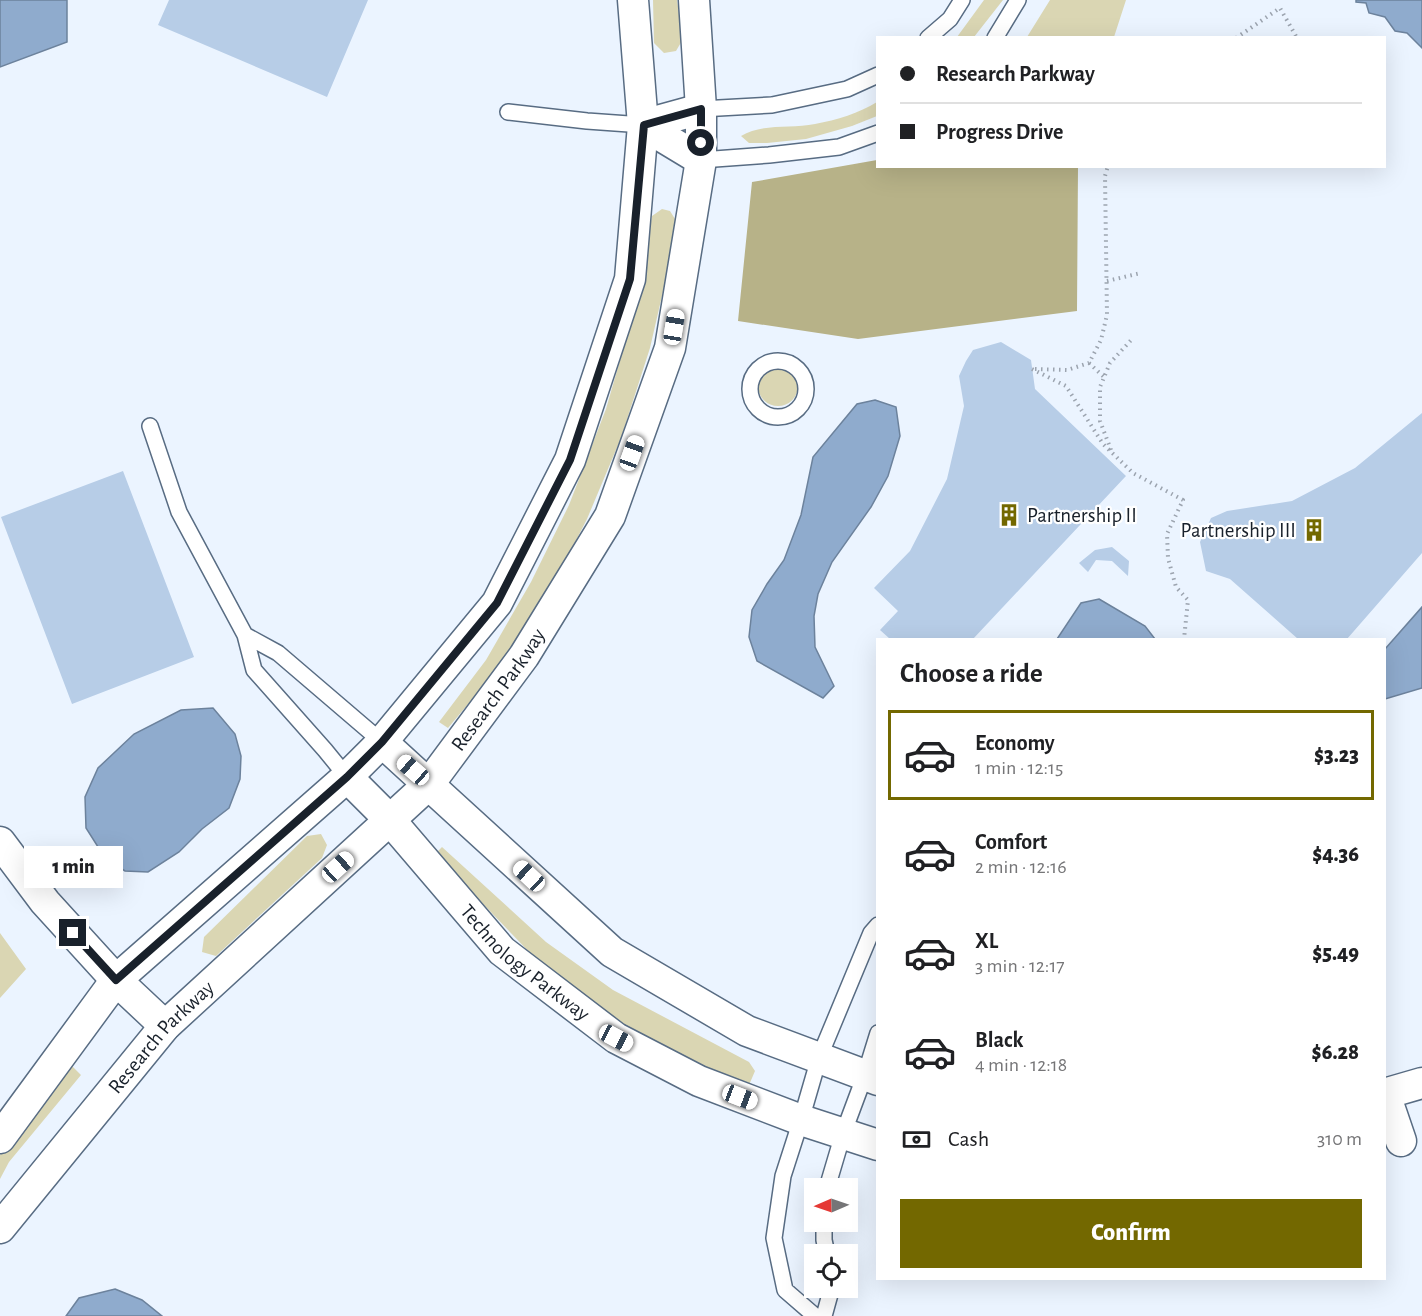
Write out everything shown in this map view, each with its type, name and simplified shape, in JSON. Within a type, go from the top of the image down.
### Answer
[{"type":"street","points":[[0,1138],[116,980],[347,777],[382,742],[497,603],[570,460],[630,279],[644,125],[633,0]]},
{"type":"street","name":"Research Parkway","points":[[0,1228],[165,1026],[429,784],[524,656],[610,516],[670,348],[701,160],[701,109],[694,0]]},
{"type":"street","points":[[644,125],[701,109]]},
{"type":"street","points":[[644,125],[701,160]]},
{"type":"street","points":[[382,742],[612,952],[747,1031],[871,1078]]},
{"type":"street","name":"Technology Parkway","points":[[347,777],[390,820],[502,951],[616,1038],[699,1081],[801,1120],[876,1144]]},
{"type":"street","points":[[0,842],[45,902],[116,980],[165,1026]]},
{"type":"street","points":[[1386,1094],[1422,1083]]},
{"type":"street","points":[[1386,1097],[1403,1141]]},
{"type":"lane","points":[[930,36],[950,19],[962,0]]},
{"type":"lane","points":[[996,36],[1018,0]]},
{"type":"lane","points":[[701,109],[772,105],[847,89],[876,76]]},
{"type":"lane","points":[[508,112],[644,125]]},
{"type":"lane","points":[[701,160],[839,147],[876,134]]},
{"type":"lane","points":[[150,426],[179,512],[245,635],[254,670],[347,777]]},
{"type":"lane","points":[[245,635],[278,653],[382,742]]},
{"type":"lane","points":[[815,1316],[785,1290],[774,1238],[783,1176],[819,1058],[871,933],[876,927]]},
{"type":"lane","points":[[830,1178],[843,1134],[871,1078],[876,1046]]},
{"type":"lane","points":[[824,1316],[829,1298]]},
{"type":"path","points":[[1239,36],[1280,8],[1296,36]]},
{"type":"path","points":[[1107,168],[1105,176],[1107,315],[1101,340],[1089,363],[1067,370],[1032,369],[1066,386],[1103,444],[1133,473],[1183,500],[1167,534],[1168,558],[1176,587],[1188,600],[1184,638]]},
{"type":"path","points":[[1107,281],[1142,273]]},
{"type":"path","points":[[1112,453],[1100,421],[1100,387],[1110,363],[1133,338]]},
{"type":"path","points":[[1089,363],[1104,377]]},
{"type":"shaded area","points":[[653,0],[677,0],[683,39],[676,51],[664,53],[654,43]]},
{"type":"shaded area","points":[[984,0],[1003,0],[975,36],[958,36]]},
{"type":"shaded area","points":[[1050,0],[1126,0],[1114,36],[1028,36]]},
{"type":"shaded area","points":[[876,103],[876,116],[806,139],[749,143],[741,136],[758,129],[806,125],[831,120]]},
{"type":"shaded area","points":[[876,160],[876,168],[1078,168],[1077,311],[858,339],[738,321],[752,182]]},
{"type":"shaded area","points":[[662,209],[670,211],[675,219],[664,287],[650,348],[621,438],[587,519],[548,595],[489,679],[448,728],[439,722],[486,660],[531,582],[569,505],[606,409],[639,294],[652,216]]},
{"type":"shaded area","points":[[778,366],[786,367],[792,372],[797,378],[797,394],[792,400],[786,405],[778,406],[770,405],[764,400],[759,394],[758,386],[759,378],[764,372],[770,367]]},
{"type":"shaded area","points":[[321,834],[327,845],[322,858],[216,956],[202,952],[204,937],[307,836]]},
{"type":"shaded area","points":[[442,847],[546,942],[613,990],[749,1062],[755,1071],[749,1085],[736,1089],[635,1037],[560,984],[435,854]]},
{"type":"shaded area","points":[[0,933],[26,969],[0,998]]},
{"type":"shaded area","points":[[72,1066],[81,1075],[9,1162],[0,1179],[0,1155]]},
{"type":"water","points":[[0,0],[67,0],[67,42],[0,67]]},
{"type":"water","points":[[1356,0],[1422,0],[1422,48],[1407,33],[1395,31],[1385,17],[1369,13],[1366,3],[1356,2]]},
{"type":"water","points":[[875,400],[896,407],[900,436],[888,476],[871,507],[832,562],[818,594],[814,616],[815,647],[834,686],[823,698],[757,661],[749,637],[752,610],[784,560],[801,515],[813,457],[857,404]]},
{"type":"water","points":[[1099,599],[1145,626],[1154,638],[1058,638],[1081,603]]},
{"type":"water","points":[[1422,607],[1422,688],[1386,699],[1386,648]]},
{"type":"water","points":[[213,708],[235,734],[241,756],[240,779],[229,808],[202,829],[179,852],[148,872],[125,871],[105,858],[86,828],[85,797],[98,768],[134,734],[181,710]]},
{"type":"water","points":[[115,1289],[142,1300],[162,1316],[66,1316],[79,1298]]},
{"type":"building","points":[[169,0],[368,0],[327,97],[158,25]]},
{"type":"building","name":"Partnership II","points":[[1001,342],[1031,360],[1035,389],[1126,476],[974,638],[889,638],[880,630],[898,611],[874,588],[910,551],[947,479],[964,406],[959,376],[973,350]]},
{"type":"building","name":"Partnership III","points":[[1422,413],[1422,553],[1348,638],[1297,638],[1230,579],[1206,571],[1200,542],[1211,518],[1227,511],[1292,501],[1355,468]]},
{"type":"building","points":[[123,471],[194,657],[72,704],[1,517]]},
{"type":"building","points":[[1112,547],[1129,561],[1128,576],[1112,561],[1096,560],[1088,572],[1079,563],[1095,550]]},
{"type":"place","name":"Partnership II","points":[[1009,515]]},
{"type":"place","name":"Partnership III","points":[[1314,530]]},
{"type":"route","points":[[73,933],[116,980],[347,777],[382,742],[497,603],[570,460],[630,279],[644,125],[701,109],[701,143]]}]
